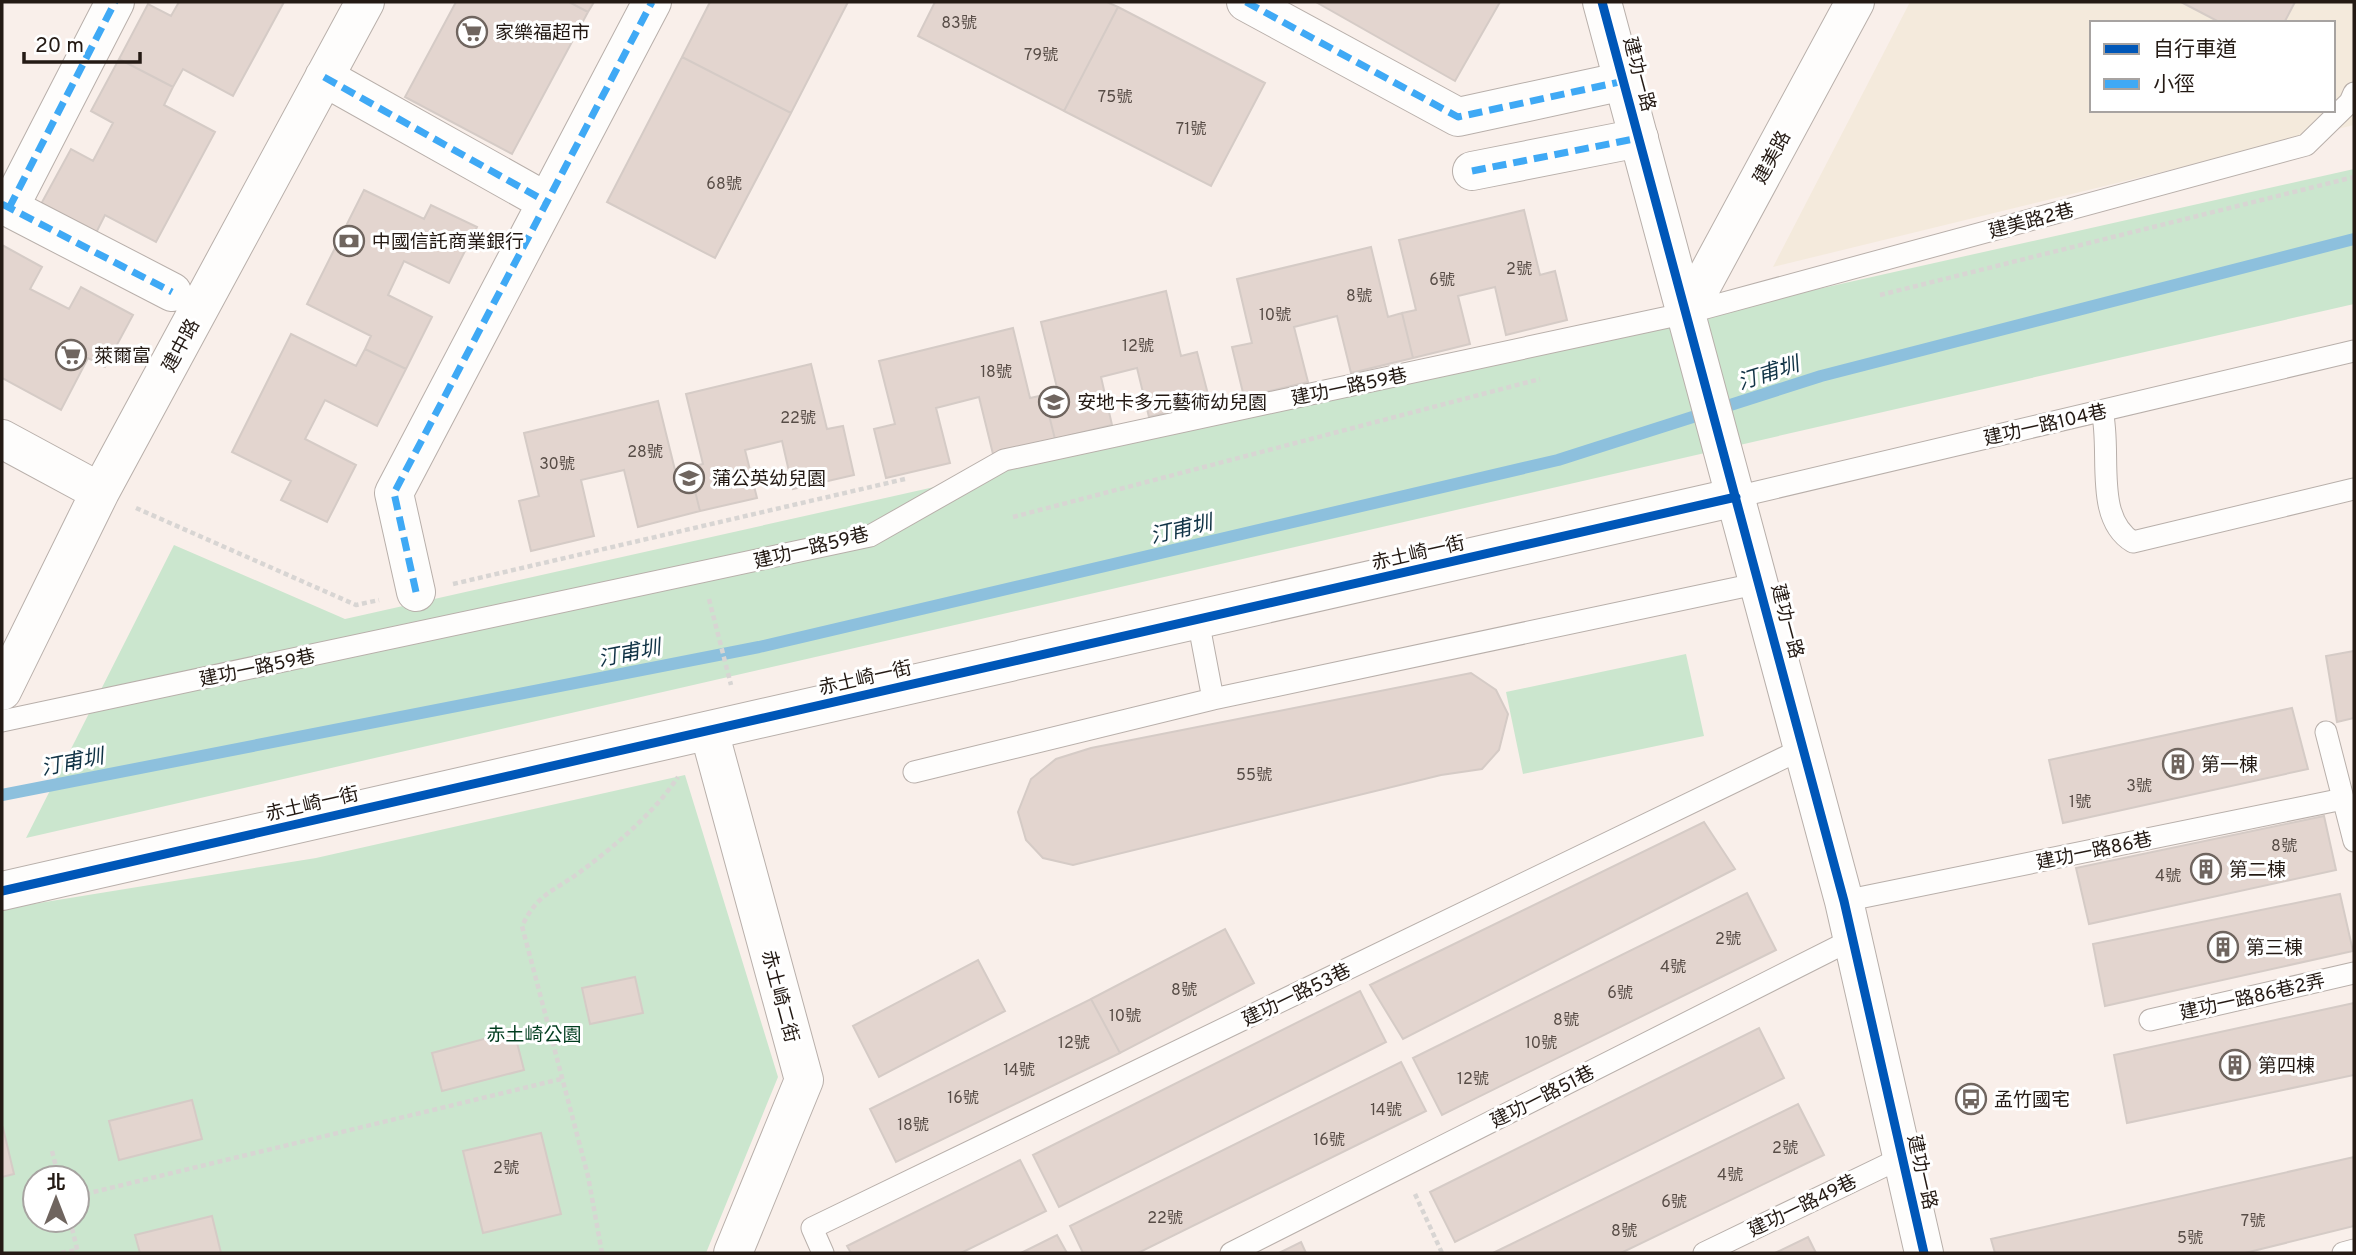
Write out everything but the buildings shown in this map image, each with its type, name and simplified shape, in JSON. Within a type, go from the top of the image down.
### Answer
[{"type":"street","points":[[115,2],[5,206],[173,292]]},
{"type":"street","name":"建中路","points":[[5,681],[100,492],[365,2]]},
{"type":"street","points":[[416,592],[394,494],[545,201],[652,2]]},
{"type":"street","points":[[1246,2],[1458,117],[1624,81]]},
{"type":"street","name":"建功一路","points":[[1602,2],[1844,901],[1924,1253]]},
{"type":"street","name":"建美路","points":[[1691,327],[1855,2]]},
{"type":"street","points":[[324,77],[545,201]]},
{"type":"street","points":[[1472,171],[1639,138]]},
{"type":"street","points":[[2,439],[100,492]]},
{"type":"street","name":"赤土崎一街","points":[[2,891],[1736,497]]},
{"type":"street","name":"赤土崎二街","points":[[724,727],[804,1080],[733,1253]]},
{"type":"lane","name":"建美路2巷","points":[[1691,327],[2306,145],[2354,93]]},
{"type":"lane","name":"建功一路59巷","points":[[2,721],[870,536],[1004,460],[1691,327]]},
{"type":"lane","name":"建功一路104巷","points":[[1736,497],[2354,351]]},
{"type":"lane","points":[[2102,411],[2107,431],[2109,508],[2119,534],[2133,542],[2354,489]]},
{"type":"lane","points":[[914,772],[1213,699],[1760,583]]},
{"type":"lane","points":[[1198,620],[1213,699]]},
{"type":"lane","points":[[2326,732],[2354,841]]},
{"type":"lane","name":"建功一路53巷","points":[[823,1253],[812,1228],[1804,748]]},
{"type":"lane","name":"建功一路86巷","points":[[1844,901],[2343,799]]},
{"type":"lane","name":"建功一路51巷","points":[[1231,1253],[1853,939]]},
{"type":"lane","name":"建功一路86巷2弄","points":[[2150,1020],[2354,973]]},
{"type":"lane","name":"建功一路49巷","points":[[1704,1253],[1901,1158]]},
{"type":"lane","points":[[2343,1253],[2354,1250]]},
{"type":"path","points":[[1868,298],[2354,177]]},
{"type":"path","points":[[1013,517],[1544,378]]},
{"type":"path","points":[[100,492],[356,605],[907,479]]},
{"type":"path","points":[[602,1253],[588,1176],[522,926],[533,903],[581,872],[666,796],[724,727],[709,599]]},
{"type":"path","points":[[91,1193],[561,1079]]},
{"type":"path","points":[[52,1151],[55,1164]]},
{"type":"path","points":[[1402,1167],[1442,1253]]},
{"type":"path","points":[[61,1253],[77,1252],[72,1234]]},
{"type":"shaded area","points":[[1910,2],[2354,2],[2354,125],[1773,267]]},
{"type":"green space","points":[[2354,169],[2354,304],[26,838],[174,545],[345,619]]},
{"type":"green space","points":[[1686,654],[1704,736],[1523,774],[1506,692]]},
{"type":"green space","name":"赤土崎公園","points":[[685,775],[778,1077],[706,1253],[2,1253],[2,909],[316,858]]},
{"type":"waterway","name":"汀甫圳","points":[[2,795],[759,647],[1558,460],[1821,376],[2354,239]]},
{"type":"marked path","points":[[9,208],[115,2]]},
{"type":"marked path","points":[[416,592],[394,493],[652,2]]},
{"type":"marked path","points":[[1246,2],[1458,117],[1624,81]]},
{"type":"marked path","points":[[324,77],[545,201]]},
{"type":"marked path","points":[[1472,171],[1639,138]]},
{"type":"marked path","points":[[2,204],[172,292]]},
{"type":"cycle path","points":[[1602,2],[1844,901],[1924,1253]]},
{"type":"cycle path","points":[[2,891],[1736,497]]},
{"type":"place","name":"家樂福超市","points":[[472,32]]},
{"type":"place","name":"中國信託商業銀行","points":[[349,241]]},
{"type":"place","name":"萊爾富","points":[[71,355]]},
{"type":"place","name":"安地卡多元藝術幼兒園","points":[[1054,402]]},
{"type":"place","name":"蒲公英幼兒園","points":[[689,478]]},
{"type":"place","name":"第一棟","points":[[2178,764]]},
{"type":"place","name":"第二棟","points":[[2206,869]]},
{"type":"place","name":"第三棟","points":[[2223,947]]},
{"type":"place","name":"第四棟","points":[[2235,1065]]},
{"type":"place","name":"孟竹國宅","points":[[1971,1099]]}]
